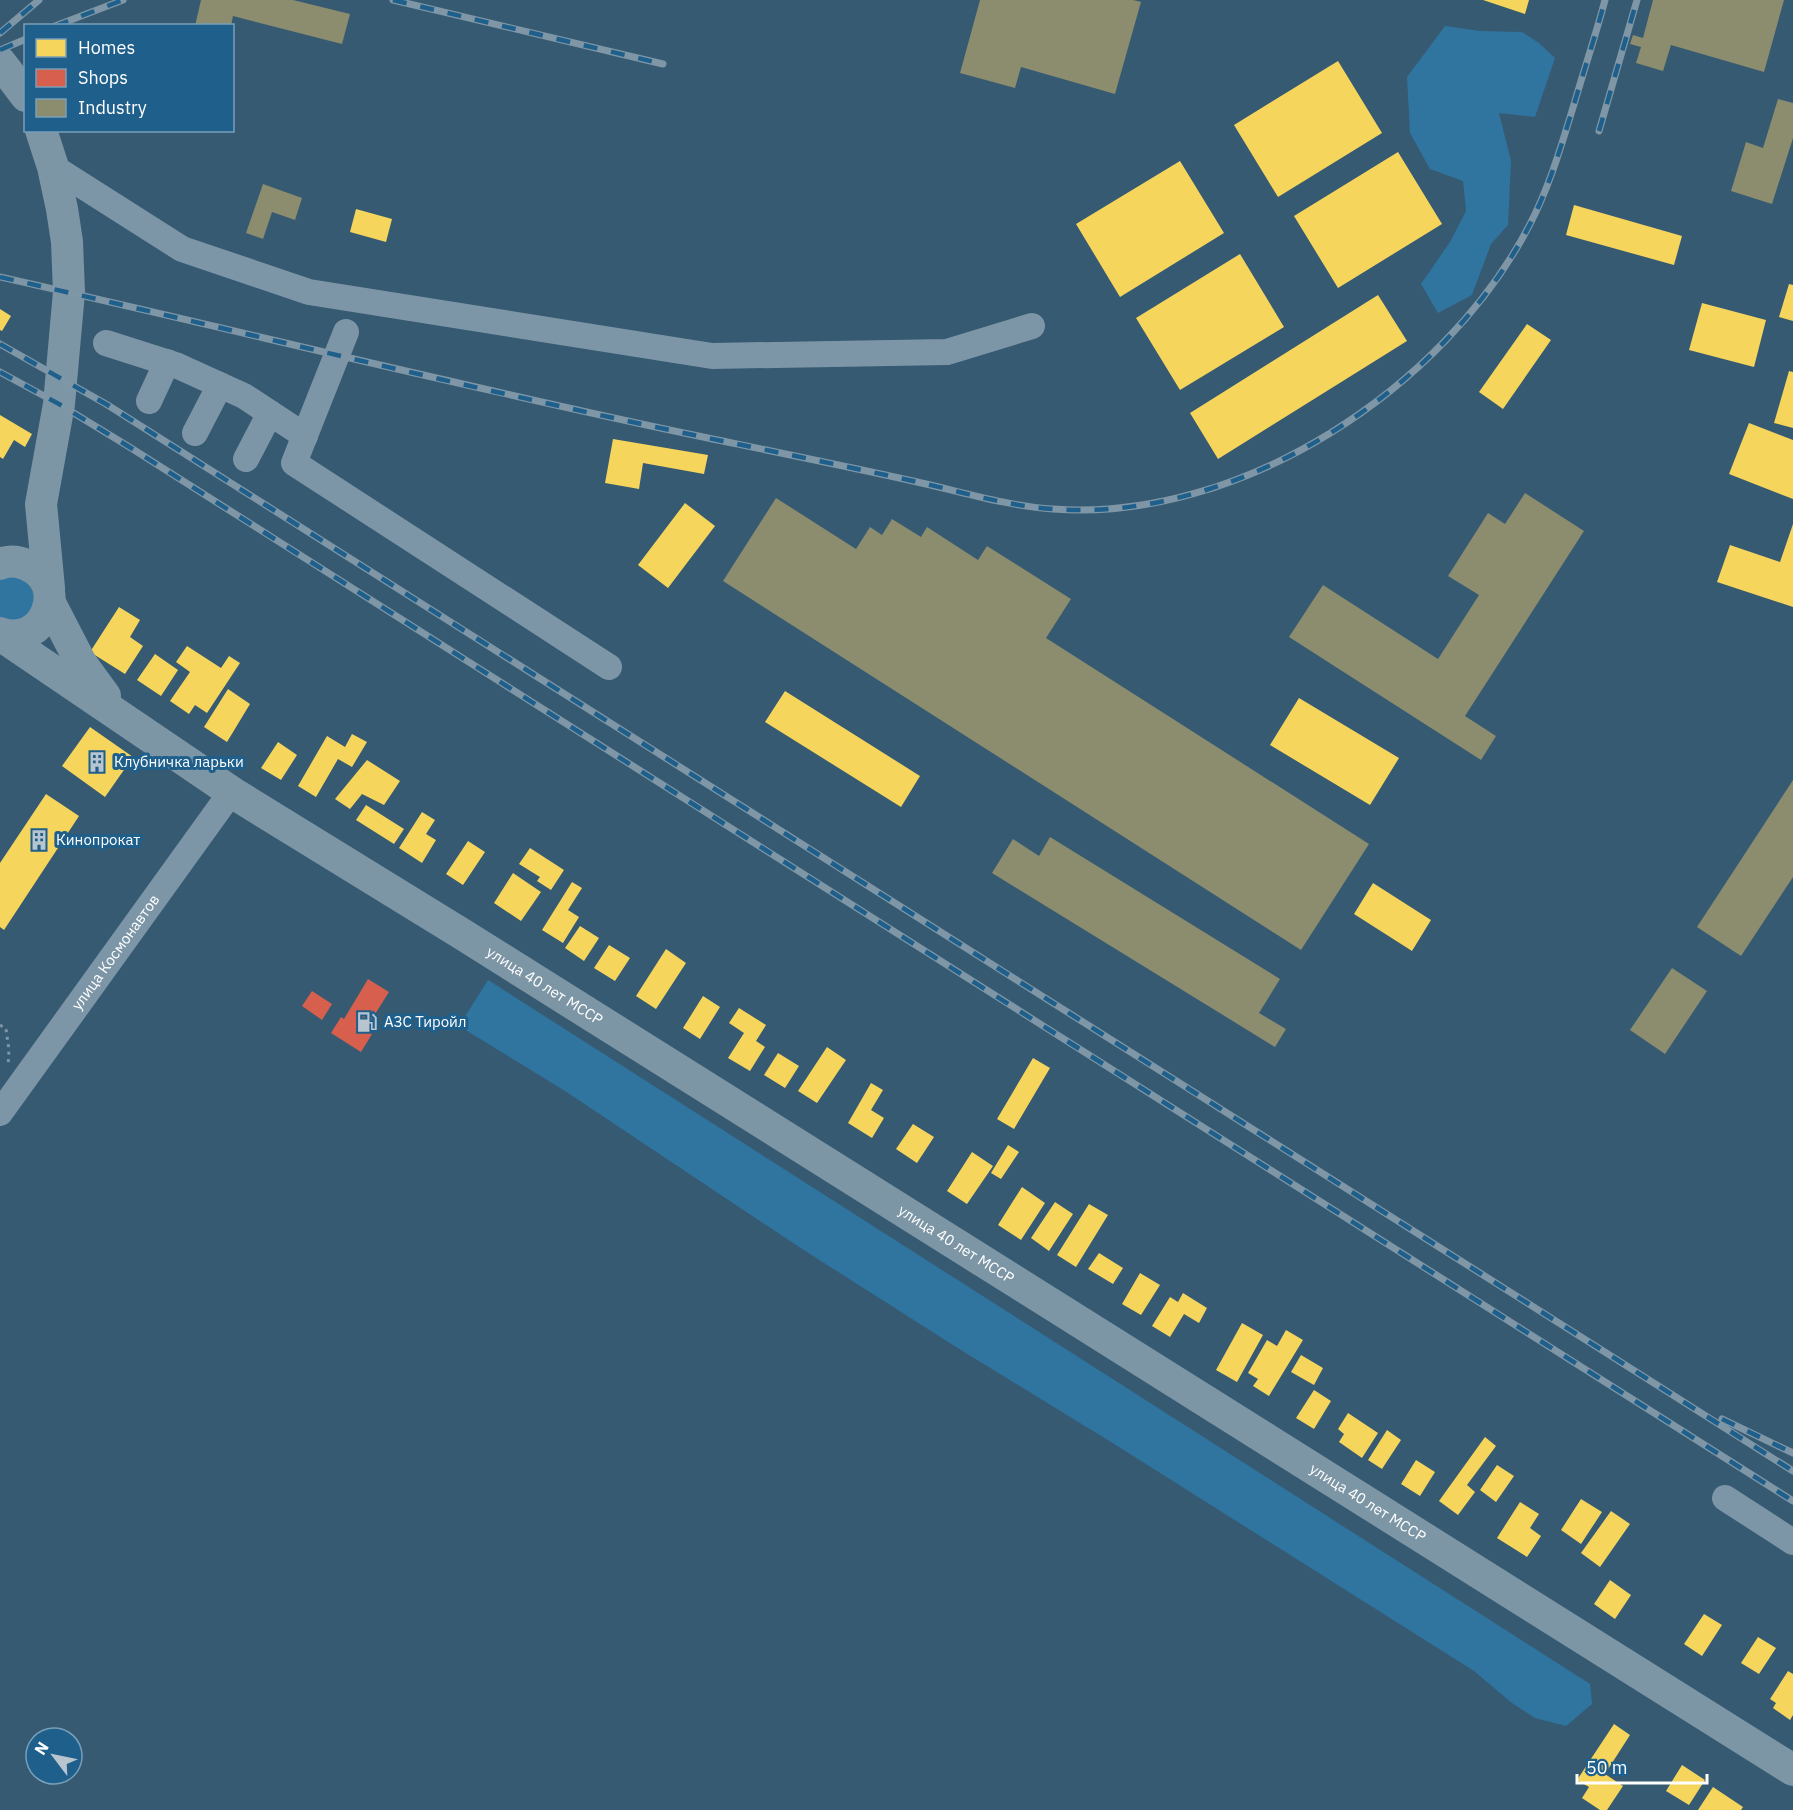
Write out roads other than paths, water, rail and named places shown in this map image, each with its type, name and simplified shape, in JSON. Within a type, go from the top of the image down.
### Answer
[{"type":"main road","points":[[0,634],[16,636],[35,629],[47,613],[49,596],[41,504],[58,404],[69,292],[67,242],[53,167],[42,132]]},
{"type":"main road","points":[[0,563],[11,554],[41,504]]},
{"type":"main road","points":[[0,563],[19,562],[32,567],[42,576],[49,596]]},
{"type":"main road","name":"улица 40 лет МССР","points":[[49,596],[81,663],[120,716]]},
{"type":"main road","name":"улица 40 лет МССР","points":[[0,634],[233,793],[472,940],[1793,1770]]},
{"type":"street","points":[[53,167],[182,249],[309,292],[712,356],[947,352],[1032,326]]},
{"type":"street","points":[[346,332],[294,463],[609,667]]},
{"type":"street","points":[[106,343],[167,362],[244,396],[305,436]]},
{"type":"street","points":[[149,401],[167,362]]},
{"type":"street","points":[[195,434],[220,385]]},
{"type":"street","points":[[246,459],[270,413]]},
{"type":"street","name":"улица Космонавтов","points":[[0,1113],[224,802],[233,793]]},
{"type":"street","points":[[1725,1498],[1793,1542]]},
{"type":"railway","points":[[0,33],[39,0]]},
{"type":"railway","points":[[60,24],[123,0]]},
{"type":"railway","points":[[393,0],[663,64]]},
{"type":"railway","points":[[0,277],[531,400],[1000,501],[1053,509],[1124,508],[1194,493],[1264,468],[1330,433],[1391,390],[1445,341],[1492,285],[1529,226],[1560,148],[1605,0]]},
{"type":"railway","points":[[1599,131],[1637,0]]},
{"type":"railway","points":[[0,50],[24,40]]},
{"type":"railway","points":[[0,344],[106,404],[1793,1471]]},
{"type":"railway","points":[[0,372],[59,404],[131,448],[1793,1501]]},
{"type":"railway","points":[[1722,1419],[1793,1453]]},
{"type":"place","name":"Клубничка ларьки","points":[[97,762]]},
{"type":"place","name":"Кинопрокат","points":[[39,840]]},
{"type":"place","name":"АЗС Тиройл","points":[[367,1022]]}]
